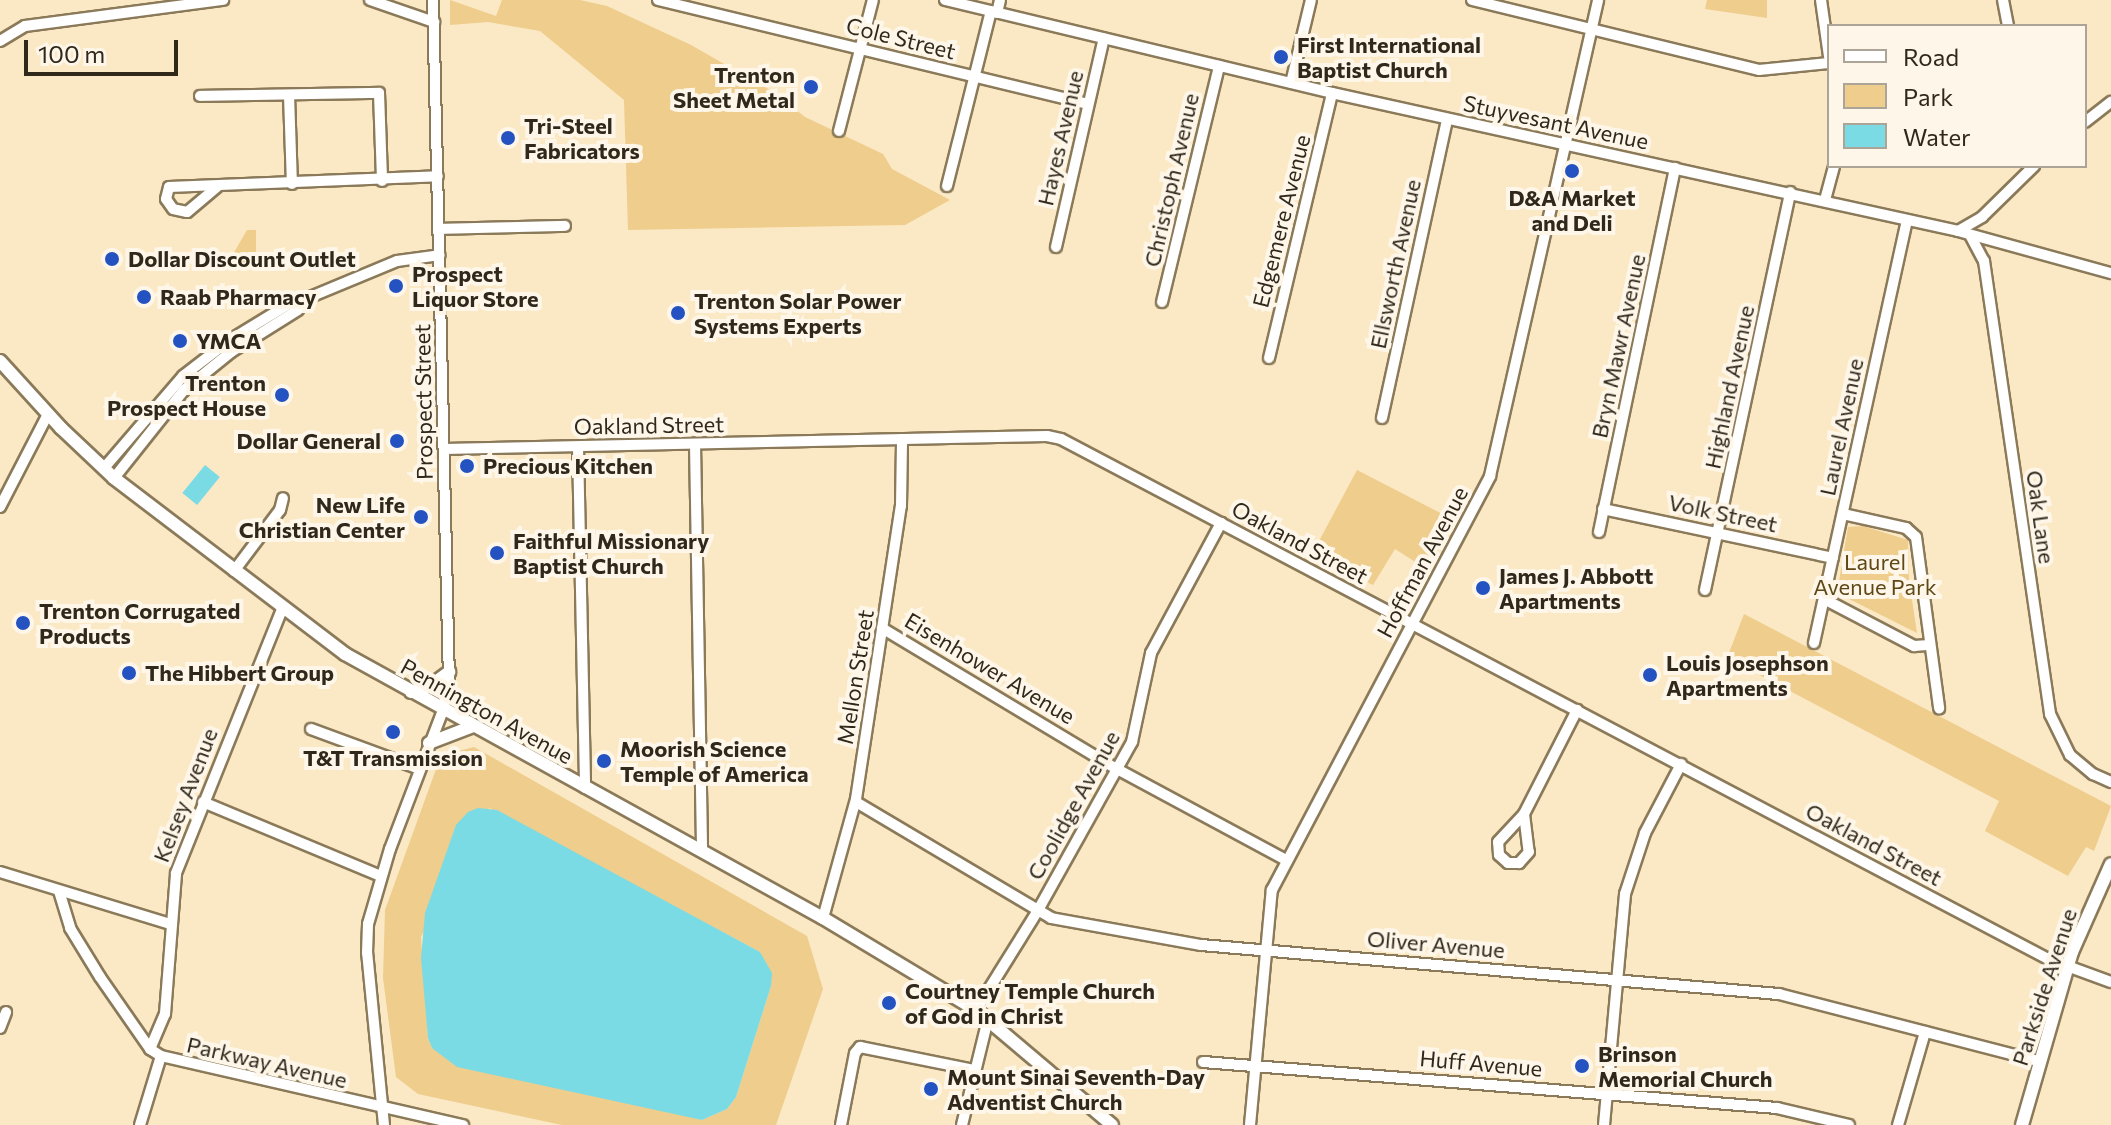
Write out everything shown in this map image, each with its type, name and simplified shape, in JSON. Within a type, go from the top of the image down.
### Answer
[{"type":"main road","name":"Pennington Avenue","points":[[0,361],[48,414],[114,478],[345,654],[823,918],[976,1010],[1112,1125]]},
{"type":"main road","points":[[411,692],[430,686],[449,672]]},
{"type":"main road","points":[[429,743],[473,726]]},
{"type":"main road","name":"Parkside Avenue","points":[[2022,1125],[2067,968],[2111,864]]},
{"type":"street","points":[[0,41],[25,26],[223,0]]},
{"type":"street","points":[[370,0],[434,22]]},
{"type":"street","name":"Prospect Street","points":[[384,1125],[367,953],[372,902],[443,710],[449,672],[433,0]]},
{"type":"street","name":"Cole Street","points":[[658,0],[1088,104]]},
{"type":"street","points":[[839,131],[873,0]]},
{"type":"street","name":"Stuyvesant Avenue","points":[[945,0],[1332,93],[1958,231],[2111,273]]},
{"type":"street","points":[[947,186],[974,77],[1000,0]]},
{"type":"street","points":[[1291,83],[1311,0]]},
{"type":"street","points":[[1472,0],[1759,70],[1827,63]]},
{"type":"street","name":"Hoffman Avenue","points":[[1250,1125],[1269,903],[1286,860],[1490,476],[1598,0]]},
{"type":"street","points":[[1821,0],[1827,42]]},
{"type":"street","points":[[2003,0],[2008,24]]},
{"type":"street","name":"Hayes Avenue","points":[[1056,247],[1104,38]]},
{"type":"street","name":"Christoph Avenue","points":[[1162,302],[1219,66]]},
{"type":"street","points":[[200,96],[379,93],[382,181]]},
{"type":"street","name":"Edgemere Avenue","points":[[1269,358],[1332,93]]},
{"type":"street","points":[[289,95],[292,184]]},
{"type":"street","points":[[2087,120],[2111,102]]},
{"type":"street","name":"Ellsworth Avenue","points":[[1382,418],[1447,119]]},
{"type":"street","name":"Bryn Mawr Avenue","points":[[1599,532],[1675,168]]},
{"type":"street","points":[[1825,200],[1833,168]]},
{"type":"street","points":[[2014,183],[2016,168]]},
{"type":"street","points":[[1958,231],[1982,217],[2032,168]]},
{"type":"street","points":[[217,187],[187,212],[173,209],[166,199],[169,187],[382,181],[438,176]]},
{"type":"street","name":"Highland Avenue","points":[[1705,590],[1790,192]]},
{"type":"street","name":"Laurel Avenue","points":[[1814,643],[1907,220]]},
{"type":"street","points":[[440,229],[565,226]]},
{"type":"street","name":"Oak Lane","points":[[1970,235],[1984,261],[2050,714],[2070,755],[2093,774],[2111,782]]},
{"type":"street","points":[[104,468],[147,415],[191,370],[233,338],[289,304],[397,261],[440,255]]},
{"type":"street","points":[[114,478],[184,390],[231,352],[298,310],[303,300]]},
{"type":"street","points":[[0,507],[48,414]]},
{"type":"street","name":"Oakland Street","points":[[444,449],[902,439],[1061,439],[2067,968],[2111,982]]},
{"type":"street","name":"Mellon Street","points":[[823,918],[856,802],[901,506],[902,439]]},
{"type":"street","points":[[695,444],[702,851]]},
{"type":"street","points":[[578,447],[585,788]]},
{"type":"street","points":[[234,571],[280,510],[283,498]]},
{"type":"street","name":"Volk Street","points":[[1603,509],[1833,558]]},
{"type":"street","points":[[1843,514],[1912,531],[1939,708]]},
{"type":"street","name":"Coolidge Avenue","points":[[976,1010],[1037,912],[1135,734],[1151,653],[1221,523]]},
{"type":"street","points":[[1824,599],[1914,646],[1930,645]]},
{"type":"street","name":"Kelsey Avenue","points":[[150,1049],[165,1014],[176,873],[282,609]]},
{"type":"street","name":"Eisenhower Avenue","points":[[882,628],[1117,769],[1286,860]]},
{"type":"street","points":[[1524,814],[1529,852],[1519,863],[1508,863],[1499,855],[1498,842],[1524,814],[1577,710]]},
{"type":"street","points":[[311,729],[420,769]]},
{"type":"street","points":[[1604,1125],[1625,894],[1634,861],[1681,764]]},
{"type":"street","points":[[203,802],[381,876]]},
{"type":"street","name":"Oliver Avenue","points":[[856,802],[1051,918],[1179,941],[1265,950],[1779,994],[2039,1061]]},
{"type":"street","points":[[0,872],[170,924]]},
{"type":"street","name":"Parkway Avenue","points":[[59,891],[70,928],[150,1049],[161,1056],[463,1125]]},
{"type":"street","points":[[0,1028],[6,1012]]},
{"type":"street","points":[[962,1125],[988,1019]]},
{"type":"street","points":[[1898,1125],[1925,1032]]},
{"type":"street","points":[[841,1125],[857,1049],[863,1046],[974,1070]]},
{"type":"street","points":[[140,1125],[161,1056]]},
{"type":"street","name":"Huff Avenue","points":[[1203,1062],[1777,1108],[1849,1125]]},
{"type":"green space","points":[[450,0],[496,16],[502,0],[580,0],[607,6],[691,45],[775,93],[805,117],[883,154],[892,169],[950,200],[905,225],[628,230],[624,100],[540,31],[488,22],[450,25]]},
{"type":"green space","points":[[1707,0],[1767,0],[1767,18],[1705,9]]},
{"type":"green space","points":[[247,230],[256,230],[256,270],[240,265],[237,269],[229,261]]},
{"type":"green space","points":[[1357,470],[1454,520],[1428,570],[1395,549],[1373,585],[1311,556]]},
{"type":"green space","name":"Laurel Avenue Park","points":[[1863,526],[1908,540],[1909,580],[1917,633],[1837,593],[1848,527]]},
{"type":"green space","points":[[1744,614],[2111,806],[2094,851],[2086,847],[2068,876],[1985,831],[1999,801],[1727,658]]},
{"type":"green space","points":[[474,747],[807,936],[823,989],[776,1125],[562,1125],[418,1094],[396,1077],[383,978],[385,910],[439,761],[447,754]],"holes":[[[489,808],[760,952],[771,986],[736,1097],[727,1109],[702,1120],[432,1048],[428,1038],[421,937]]]},
{"type":"water","points":[[205,465],[220,477],[197,505],[182,493]]},
{"type":"water","points":[[478,808],[497,810],[760,952],[772,973],[771,986],[736,1097],[727,1109],[702,1120],[457,1067],[432,1048],[428,1038],[421,958],[425,913],[456,825],[468,812]]},
{"type":"place","name":"First International Baptist Church","points":[[1281,57]]},
{"type":"place","name":"Trenton Sheet Metal","points":[[811,87]]},
{"type":"place","name":"Tri-Steel Fabricators","points":[[508,138]]},
{"type":"place","name":"D&A Market and Deli","points":[[1572,171]]},
{"type":"place","name":"Dollar Discount Outlet","points":[[112,259]]},
{"type":"place","name":"Prospect Liquor Store","points":[[396,286]]},
{"type":"place","name":"Raab Pharmacy","points":[[144,297]]},
{"type":"place","name":"Trenton Solar Power Systems Experts","points":[[678,313]]},
{"type":"place","name":"YMCA","points":[[180,341]]},
{"type":"place","name":"Trenton Prospect House","points":[[282,395]]},
{"type":"place","name":"Dollar General","points":[[397,441]]},
{"type":"place","name":"Precious Kitchen","points":[[467,466]]},
{"type":"place","name":"New Life Christian Center","points":[[421,517]]},
{"type":"place","name":"Faithful Missionary Baptist Church","points":[[497,553]]},
{"type":"place","name":"James J. Abbott Apartments","points":[[1483,588]]},
{"type":"place","name":"Trenton Corrugated Products","points":[[23,623]]},
{"type":"place","name":"The Hibbert Group","points":[[129,673]]},
{"type":"place","name":"Louis Josephson Apartments","points":[[1650,675]]},
{"type":"place","name":"T&T Transmission","points":[[393,732]]},
{"type":"place","name":"Moorish Science Temple of America","points":[[604,761]]},
{"type":"place","name":"Courtney Temple Church of God in Christ","points":[[889,1003]]},
{"type":"place","name":"Brinson Memorial Church","points":[[1582,1066]]},
{"type":"place","name":"Mount Sinai Seventh-Day Adventist Church","points":[[931,1089]]}]
